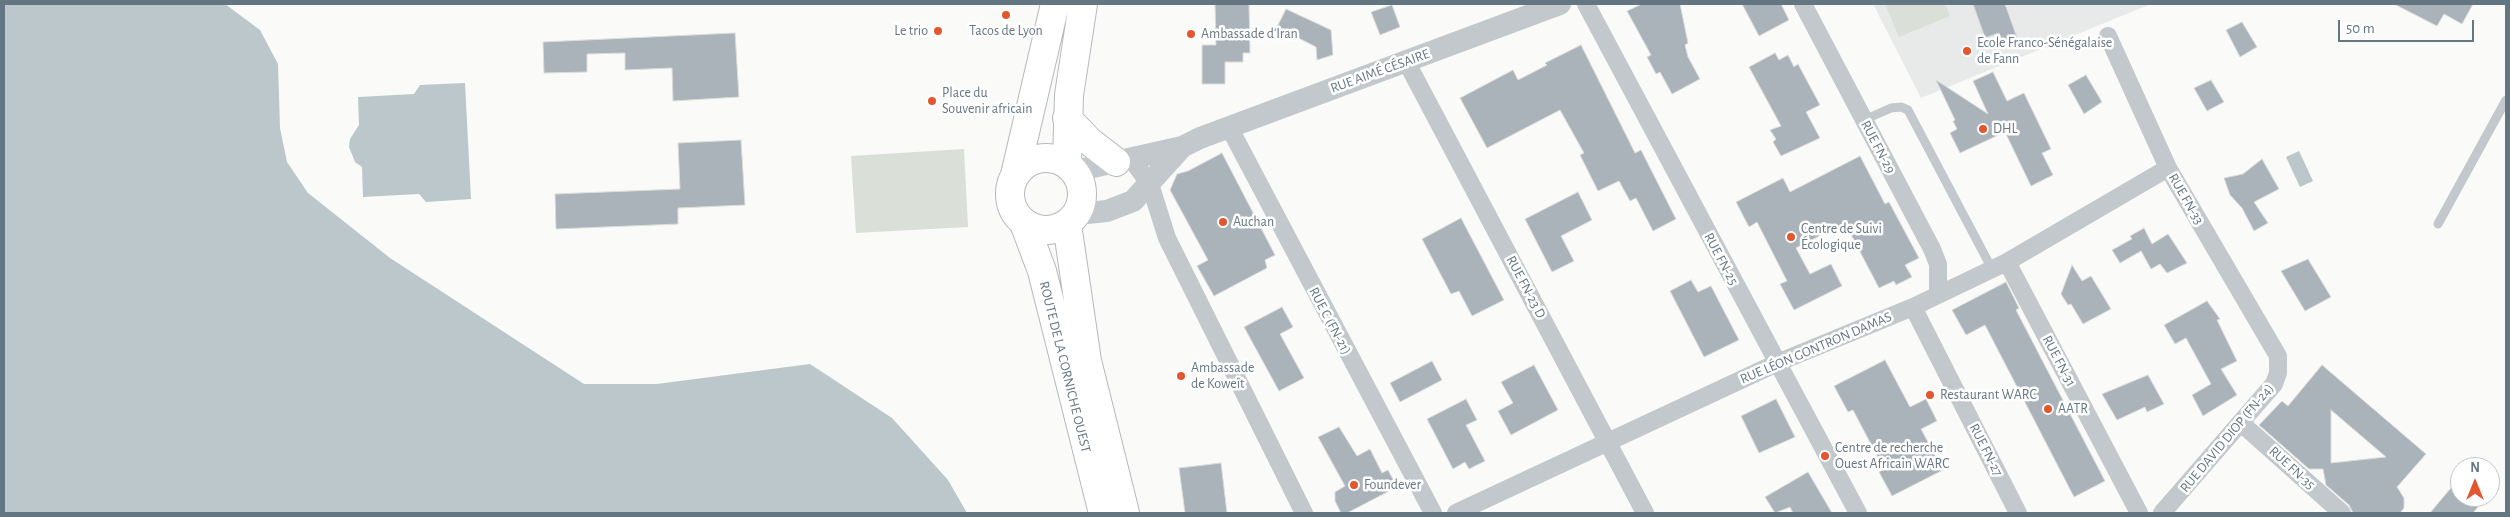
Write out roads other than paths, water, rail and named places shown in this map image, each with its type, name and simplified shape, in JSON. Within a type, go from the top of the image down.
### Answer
[{"type":"highway","points":[[1054,6],[1010,190],[1012,206],[1024,223],[1045,230],[1057,229],[1072,219],[1082,204],[1083,192],[1071,167],[1067,118],[1082,4]]},
{"type":"highway","points":[[1067,118],[1089,141],[1123,161]]},
{"type":"highway","points":[[1015,175],[1022,166],[1044,157],[1056,158],[1071,167]]},
{"type":"highway","name":"ROUTE DE LA CORNICHE OUEST","points":[[1072,219],[1087,361],[1125,513]]},
{"type":"highway","name":"ROUTE DE LA CORNICHE OUEST","points":[[1024,223],[1042,271],[1103,513]]},
{"type":"street","name":"RUE AIMÉ CÉSAIRE","points":[[1071,167],[1123,161],[1191,142],[1560,4]]},
{"type":"street","name":"RUE FN-25","points":[[1586,4],[1858,513]]},
{"type":"street","name":"RUE FN-29","points":[[1803,4],[1938,264],[1938,294]]},
{"type":"street","name":"RUE FN-33","points":[[2108,36],[2168,168],[2278,356]]},
{"type":"street","name":"RUE FN-23 D","points":[[1406,61],[1646,513]]},
{"type":"street","name":"RUE C (FN-21)","points":[[1229,127],[1433,513]]},
{"type":"street","points":[[1072,219],[1118,207],[1133,201],[1191,142]]},
{"type":"street","points":[[1123,161],[1150,184],[1166,238],[1304,513]]},
{"type":"street","name":"RUE LÉON GONTRON DAMAS","points":[[1456,513],[1777,363],[1913,306],[1999,265],[2168,168]]},
{"type":"street","name":"RUE FN-31","points":[[1999,265],[2138,513]]},
{"type":"street","name":"RUE FN-27","points":[[1913,306],[2018,513]]},
{"type":"street","name":"RUE DAVID DIOP (FN-24)","points":[[2162,513],[2274,384],[2278,373],[2278,356]]},
{"type":"street","name":"RUE FN-35","points":[[2241,423],[2342,513]]},
{"type":"lane","points":[[2438,224],[2506,100]]},
{"type":"lane","points":[[1864,120],[1891,108],[1901,107],[1908,110],[1999,265]]},
{"type":"place","name":"Tacos de Lyon","points":[[1006,15]]},
{"type":"place","name":"Le trio","points":[[938,31]]},
{"type":"place","name":"Ambassade d'Iran","points":[[1191,34]]},
{"type":"place","name":"Ecole Franco-Sénégalaise de Fann","points":[[1967,51]]},
{"type":"place","name":"Place du Souvenir africain","points":[[932,101]]},
{"type":"place","name":"DHL","points":[[1983,129]]},
{"type":"place","name":"Auchan","points":[[1223,222]]},
{"type":"place","name":"Centre de Suivi Écologique","points":[[1791,237]]},
{"type":"place","name":"Ambassade de Koweït","points":[[1181,376]]},
{"type":"place","name":"Restaurant WARC","points":[[1930,395]]},
{"type":"place","name":"AATR","points":[[2048,409]]},
{"type":"place","name":"Centre de recherche Ouest Africain WARC","points":[[1825,456]]},
{"type":"place","name":"Foundever","points":[[1354,485]]}]
